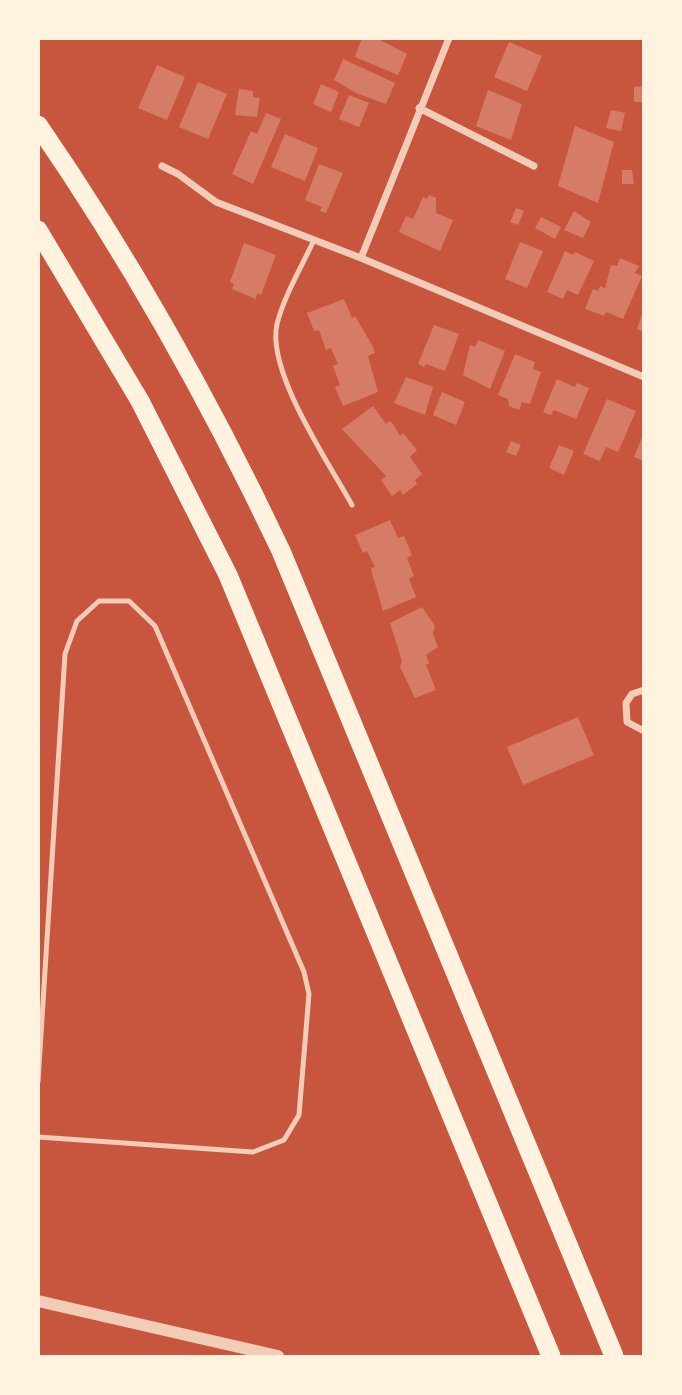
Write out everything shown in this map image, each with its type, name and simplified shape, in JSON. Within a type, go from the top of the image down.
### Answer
[{"type":"highway","points":[[38,125],[151,302],[228,442],[275,539],[614,1356]]},
{"type":"highway","points":[[38,230],[140,401],[228,575],[551,1356]]},
{"type":"street","points":[[361,258],[449,38]]},
{"type":"street","points":[[419,108],[534,166]]},
{"type":"street","points":[[162,166],[178,174],[216,202],[361,258],[643,377]]},
{"type":"street","points":[[643,690],[632,694],[625,714],[627,722],[643,732]]},
{"type":"street","points":[[38,1301],[278,1356]]},
{"type":"lane","points":[[314,240],[277,324],[277,354],[284,380],[352,505]]},
{"type":"lane","points":[[38,1082],[65,654],[77,621],[99,601],[129,601],[155,626],[304,972],[309,995],[299,1115],[284,1140],[253,1152],[38,1137]]},
{"type":"building","points":[[362,38],[376,38],[407,54],[398,75],[355,57]]},
{"type":"building","points":[[509,42],[542,56],[527,91],[494,77]]},
{"type":"building","points":[[343,59],[395,83],[386,104],[356,93],[334,80]]},
{"type":"building","points":[[157,65],[185,77],[167,120],[138,108]]},
{"type":"building","points":[[198,82],[227,94],[208,139],[179,127]]},
{"type":"building","points":[[321,84],[339,92],[331,112],[313,104]]},
{"type":"building","points":[[644,86],[644,102],[634,102],[634,87]]},
{"type":"building","points":[[239,89],[253,91],[253,97],[260,98],[257,117],[235,115]]},
{"type":"building","points":[[488,90],[522,104],[511,140],[476,126]]},
{"type":"building","points":[[349,95],[369,103],[359,127],[339,119]]},
{"type":"building","points":[[611,110],[625,113],[621,131],[606,128]]},
{"type":"building","points":[[266,113],[281,119],[253,184],[232,174],[251,131],[257,134]]},
{"type":"building","points":[[575,126],[614,142],[598,203],[558,186]]},
{"type":"building","points":[[285,134],[318,148],[305,181],[271,167]]},
{"type":"building","points":[[319,164],[343,173],[326,213],[320,211],[322,207],[305,200]]},
{"type":"building","points":[[622,170],[632,170],[634,184],[622,184]]},
{"type":"building","points":[[429,195],[436,198],[436,213],[453,220],[440,251],[399,232],[406,216],[413,219],[423,197],[427,199]]},
{"type":"building","points":[[516,208],[524,211],[518,225],[510,222]]},
{"type":"building","points":[[574,211],[591,222],[583,238],[564,230]]},
{"type":"building","points":[[541,217],[561,227],[555,239],[535,228]]},
{"type":"building","points":[[520,242],[543,251],[527,288],[505,279]]},
{"type":"building","points":[[244,243],[276,255],[261,295],[257,293],[256,299],[232,289],[234,284],[230,282]]},
{"type":"building","points":[[565,251],[573,255],[575,252],[594,261],[578,295],[567,290],[563,299],[547,292]]},
{"type":"building","points":[[620,258],[639,266],[635,273],[642,276],[623,319],[606,312],[604,316],[585,309],[593,289],[598,291],[600,286],[605,288],[611,265],[617,266]]},
{"type":"building","points":[[344,299],[352,318],[355,316],[375,353],[368,356],[378,392],[343,406],[335,387],[340,385],[333,366],[338,364],[331,348],[326,350],[319,330],[314,331],[307,313]]},
{"type":"building","points":[[644,308],[644,332],[637,329]]},
{"type":"building","points":[[434,325],[459,334],[445,371],[418,364]]},
{"type":"building","points":[[478,340],[505,351],[490,389],[463,375],[470,345],[475,347]]},
{"type":"building","points":[[515,354],[535,362],[533,369],[541,372],[530,404],[522,402],[519,410],[509,406],[508,399],[498,395]]},
{"type":"building","points":[[406,377],[433,387],[425,415],[394,403]]},
{"type":"building","points":[[557,379],[575,387],[577,383],[589,388],[576,419],[554,410],[551,415],[543,412]]},
{"type":"building","points":[[442,392],[465,402],[456,425],[433,415]]},
{"type":"building","points":[[607,399],[636,411],[618,452],[606,447],[600,461],[583,454]]},
{"type":"building","points":[[373,406],[386,424],[390,421],[400,436],[403,433],[417,450],[410,457],[422,474],[415,480],[417,484],[403,495],[400,490],[392,496],[381,480],[386,476],[342,429]]},
{"type":"building","points":[[644,435],[644,461],[634,457]]},
{"type":"building","points":[[511,441],[521,445],[516,456],[506,452]]},
{"type":"building","points":[[559,445],[574,451],[564,475],[549,468]]},
{"type":"building","points":[[390,520],[398,538],[404,536],[412,555],[407,558],[414,576],[409,579],[416,597],[383,611],[371,568],[375,567],[367,551],[363,553],[355,535]]},
{"type":"building","points":[[422,607],[435,626],[433,634],[438,647],[426,655],[429,663],[426,665],[436,690],[415,698],[400,667],[402,661],[390,623]]},
{"type":"building","points":[[578,717],[594,755],[523,785],[507,747]]}]
